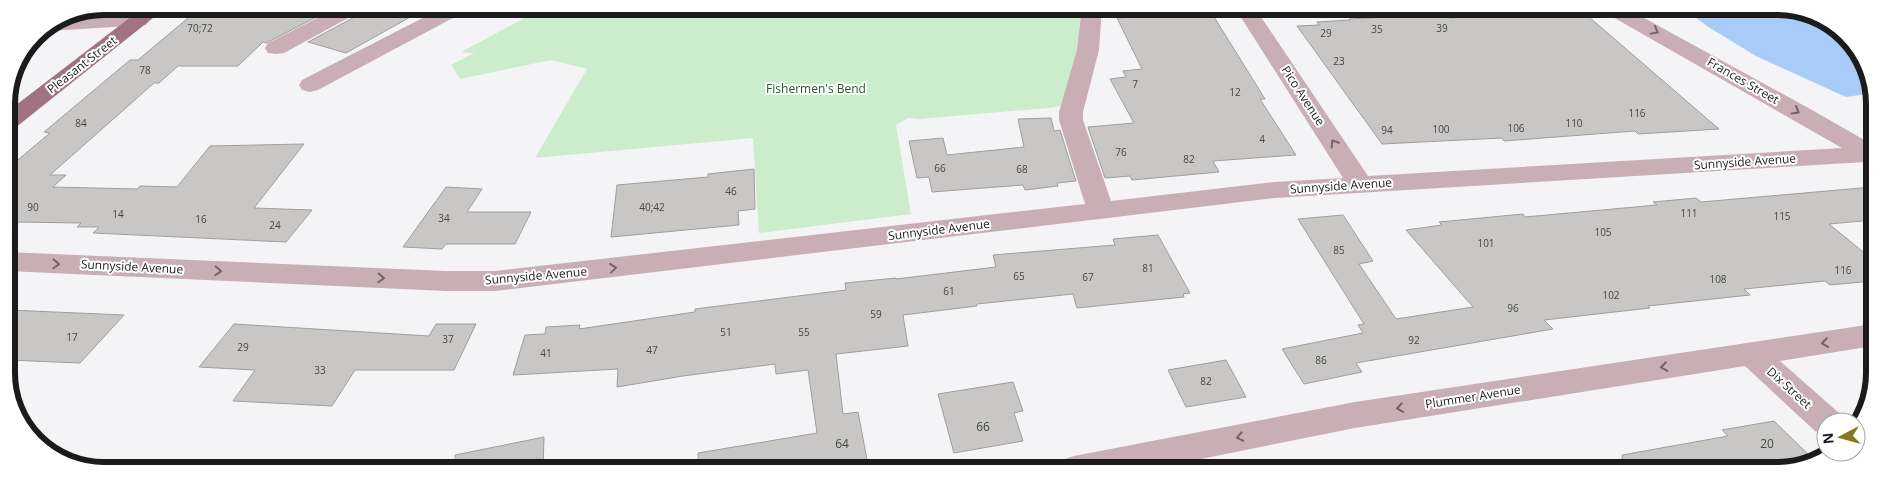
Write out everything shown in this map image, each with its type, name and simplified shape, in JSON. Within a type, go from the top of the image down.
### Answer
[{"type":"main road","name":"Pleasant Street","points":[[15,117],[147,15]]},
{"type":"street","points":[[276,48],[337,15]]},
{"type":"street","points":[[310,85],[444,15]]},
{"type":"street","points":[[1091,15],[1088,50],[1071,112],[1071,120],[1101,211]]},
{"type":"street","name":"Pico Avenue","points":[[1250,15],[1360,184]]},
{"type":"street","name":"Frances Street","points":[[1625,15],[1866,152]]},
{"type":"street","points":[[64,24],[139,21]]},
{"type":"street","name":"Sunnyside Avenue","points":[[15,262],[446,281],[495,281],[1275,190],[1866,155]]},
{"type":"street","name":"Plummer Avenue","points":[[1115,462],[1355,415],[1866,336]]},
{"type":"street","name":"Dix Street","points":[[1752,354],[1816,412]]},
{"type":"green space","name":"Fishermen's Bend","points":[[530,15],[1083,15],[1083,35],[1066,101],[1060,106],[919,119],[908,118],[896,125],[911,214],[759,233],[753,138],[535,158],[587,69],[551,60],[460,79],[451,65],[474,53],[461,52]]},
{"type":"water","points":[[1692,15],[1777,15],[1794,17],[1816,24],[1836,37],[1848,50],[1857,65],[1865,94],[1846,97],[1756,56]]},
{"type":"building","points":[[192,15],[320,15],[266,43],[263,42],[238,66],[178,66],[159,83],[154,83],[50,175],[66,175],[53,187],[137,189],[140,186],[177,187],[210,146],[304,144],[254,208],[312,210],[286,242],[93,233],[99,227],[77,227],[81,223],[15,223],[15,162],[50,133],[44,132],[130,60],[138,60]]},
{"type":"building","points":[[358,15],[414,15],[346,53],[308,42]]},
{"type":"building","points":[[1164,15],[1213,15],[1265,99],[1260,99],[1296,155],[1213,161],[1219,172],[1132,180],[1130,176],[1105,178],[1088,127],[1134,123],[1110,79],[1126,77],[1123,71],[1142,69],[1117,18]]},
{"type":"building","points":[[1427,15],[1447,15],[1450,18],[1507,15],[1587,15],[1719,129],[1638,134],[1635,131],[1504,141],[1502,138],[1382,144],[1297,26],[1319,25],[1317,22],[1349,19]]},
{"type":"building","points":[[1051,118],[1054,131],[1060,130],[1076,181],[1057,183],[1058,186],[1025,190],[1023,185],[932,192],[929,177],[917,178],[909,141],[943,138],[947,155],[1024,147],[1018,119]]},
{"type":"building","points":[[754,169],[755,209],[738,211],[739,225],[611,237],[617,185],[708,177],[708,174]]},
{"type":"building","points":[[446,187],[482,189],[467,212],[531,212],[515,244],[446,244],[442,249],[403,247]]},
{"type":"building","points":[[1866,188],[1866,221],[1829,224],[1866,254],[1866,282],[1830,285],[1825,281],[1744,289],[1750,295],[1544,320],[1553,329],[1356,363],[1362,372],[1304,384],[1282,349],[1363,333],[1358,325],[1364,324],[1298,219],[1343,215],[1373,261],[1359,264],[1396,319],[1473,307],[1406,230],[1442,225],[1439,222],[1523,214],[1525,217],[1657,205],[1653,202],[1696,198],[1701,202]]},
{"type":"building","points":[[1158,235],[1190,293],[1183,294],[1184,297],[1077,308],[1073,294],[977,304],[977,306],[903,315],[908,346],[836,354],[843,414],[858,412],[867,462],[699,462],[698,453],[817,433],[808,370],[776,374],[775,364],[617,387],[618,369],[513,375],[525,335],[545,334],[546,327],[580,325],[579,329],[695,312],[695,309],[846,290],[845,283],[996,267],[993,255],[1115,245],[1113,239]]},
{"type":"building","points":[[15,310],[124,315],[80,363],[15,360]]},
{"type":"building","points":[[234,324],[429,336],[436,324],[476,324],[454,370],[355,370],[332,406],[233,401],[255,370],[199,367]]},
{"type":"building","points":[[1226,360],[1246,397],[1186,407],[1168,370]]},
{"type":"building","points":[[1013,382],[1023,411],[1014,413],[1023,441],[954,453],[938,394]]},
{"type":"building","points":[[1774,421],[1809,456],[1782,462],[1622,462],[1622,455],[1728,436],[1722,430]]},
{"type":"building","points":[[544,437],[543,462],[456,462],[455,455]]}]
